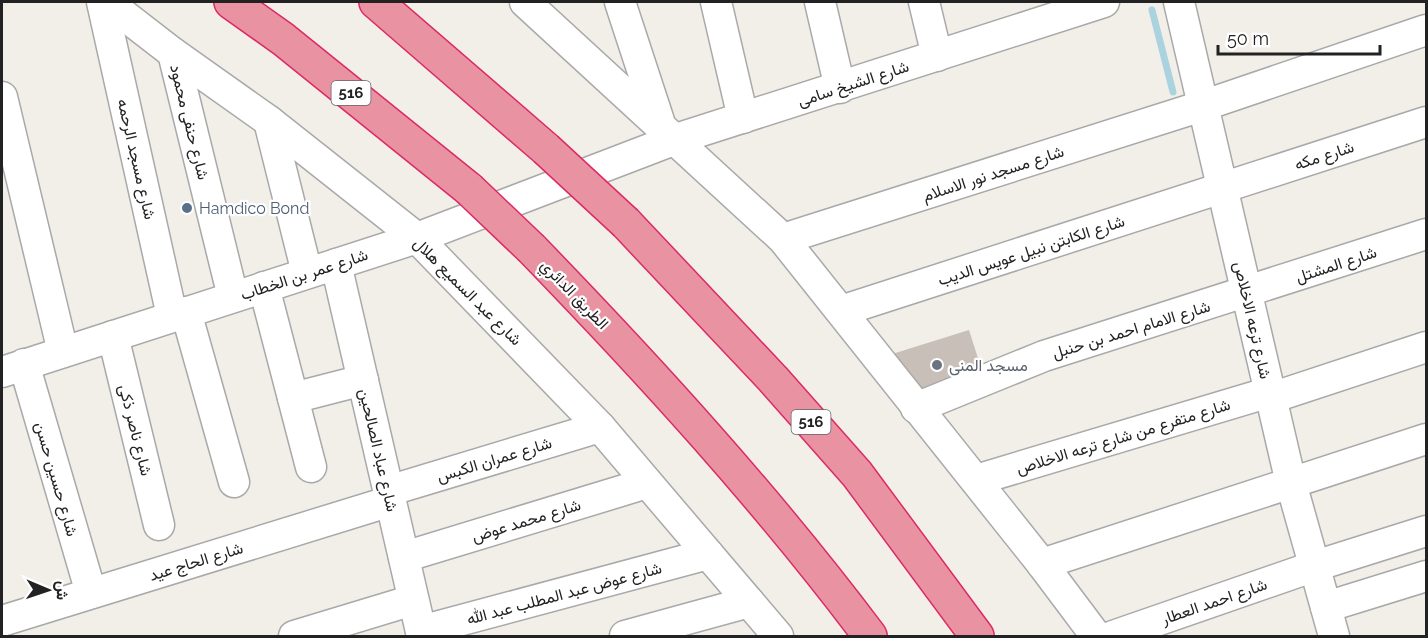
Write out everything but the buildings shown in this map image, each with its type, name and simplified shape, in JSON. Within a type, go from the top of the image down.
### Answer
[{"type":"highway","name":"الطريق الدائري","points":[[231,2],[283,39],[469,189],[532,249],[709,436],[822,573],[870,636]]},
{"type":"highway","name":"516","points":[[376,2],[546,149],[626,223],[773,379],[857,474],[977,636]]},
{"type":"street","name":"شارع مسجد الرحمه","points":[[102,2],[179,314],[234,482]]},
{"type":"street","name":"شارع عبد السميع هلال","points":[[107,2],[173,53],[269,121],[417,238],[600,427],[778,636]]},
{"type":"street","points":[[526,2],[783,239],[916,408],[976,480],[1096,636]]},
{"type":"street","points":[[620,2],[668,132]]},
{"type":"street","points":[[716,2],[742,118]]},
{"type":"street","points":[[820,2],[840,88]]},
{"type":"street","points":[[924,2],[937,56]]},
{"type":"street","name":"شارع الشيخ سامى","points":[[603,168],[668,132],[742,118],[937,56],[1022,14],[1104,2]]},
{"type":"street","name":"شارع ترعه الاخلاص","points":[[1179,2],[1291,483],[1334,636]]},
{"type":"street","name":"شارع مسجد نور الاسلام","points":[[783,239],[1202,106],[1426,30]]},
{"type":"street","name":"شارع حنفى محمود","points":[[173,53],[233,297]]},
{"type":"street","points":[[2,97],[63,352]]},
{"type":"street","points":[[269,121],[308,273]]},
{"type":"street","name":"شارع مكه","points":[[1222,188],[1426,122]]},
{"type":"street","name":"شارع عمر بن الخطاب","points":[[13,368],[417,238],[603,168]]},
{"type":"street","name":"شارع الكابتن نبيل عويس الديب","points":[[841,311],[1222,188]]},
{"type":"street","name":"شارع المشتل","points":[[1246,293],[1426,234]]},
{"type":"street","name":"شارع عباد الصالحين","points":[[336,264],[421,634]]},
{"type":"street","points":[[264,287],[311,467]]},
{"type":"street","name":"شارع الامام احمد بن حنبل","points":[[916,408],[1044,356],[1246,293]]},
{"type":"street","name":"شارع ناصر ذكى","points":[[113,336],[159,525]]},
{"type":"street","name":"شارع متفرع من شارع ترعه الاخلاص","points":[[976,480],[1270,395],[1426,346]]},
{"type":"street","name":"شارع حسين حسن","points":[[13,368],[91,593]]},
{"type":"street","points":[[293,398],[363,380]]},
{"type":"street","name":"شارع عمران الكبس","points":[[389,496],[600,427]]},
{"type":"street","points":[[1042,564],[1426,439]]},
{"type":"street","name":"شارع محمد عوض","points":[[404,557],[647,483]]},
{"type":"street","name":"شارع الحاج عيد","points":[[2,621],[389,496]]},
{"type":"street","name":"شارع احمد العطار","points":[[1113,636],[1315,566],[1426,531]]},
{"type":"street","name":"شارع عوض عبد المطلب عبد الله","points":[[421,634],[708,554]]},
{"type":"street","points":[[1326,607],[1426,576]]},
{"type":"street","points":[[294,636],[413,600]]},
{"type":"street","points":[[625,636],[749,602]]},
{"type":"waterway","points":[[1152,10],[1173,92]]},
{"type":"place","name":"Hamdico Bond","points":[[187,208]]},
{"type":"place","name":"مسجد المنى","points":[[937,365]]}]
